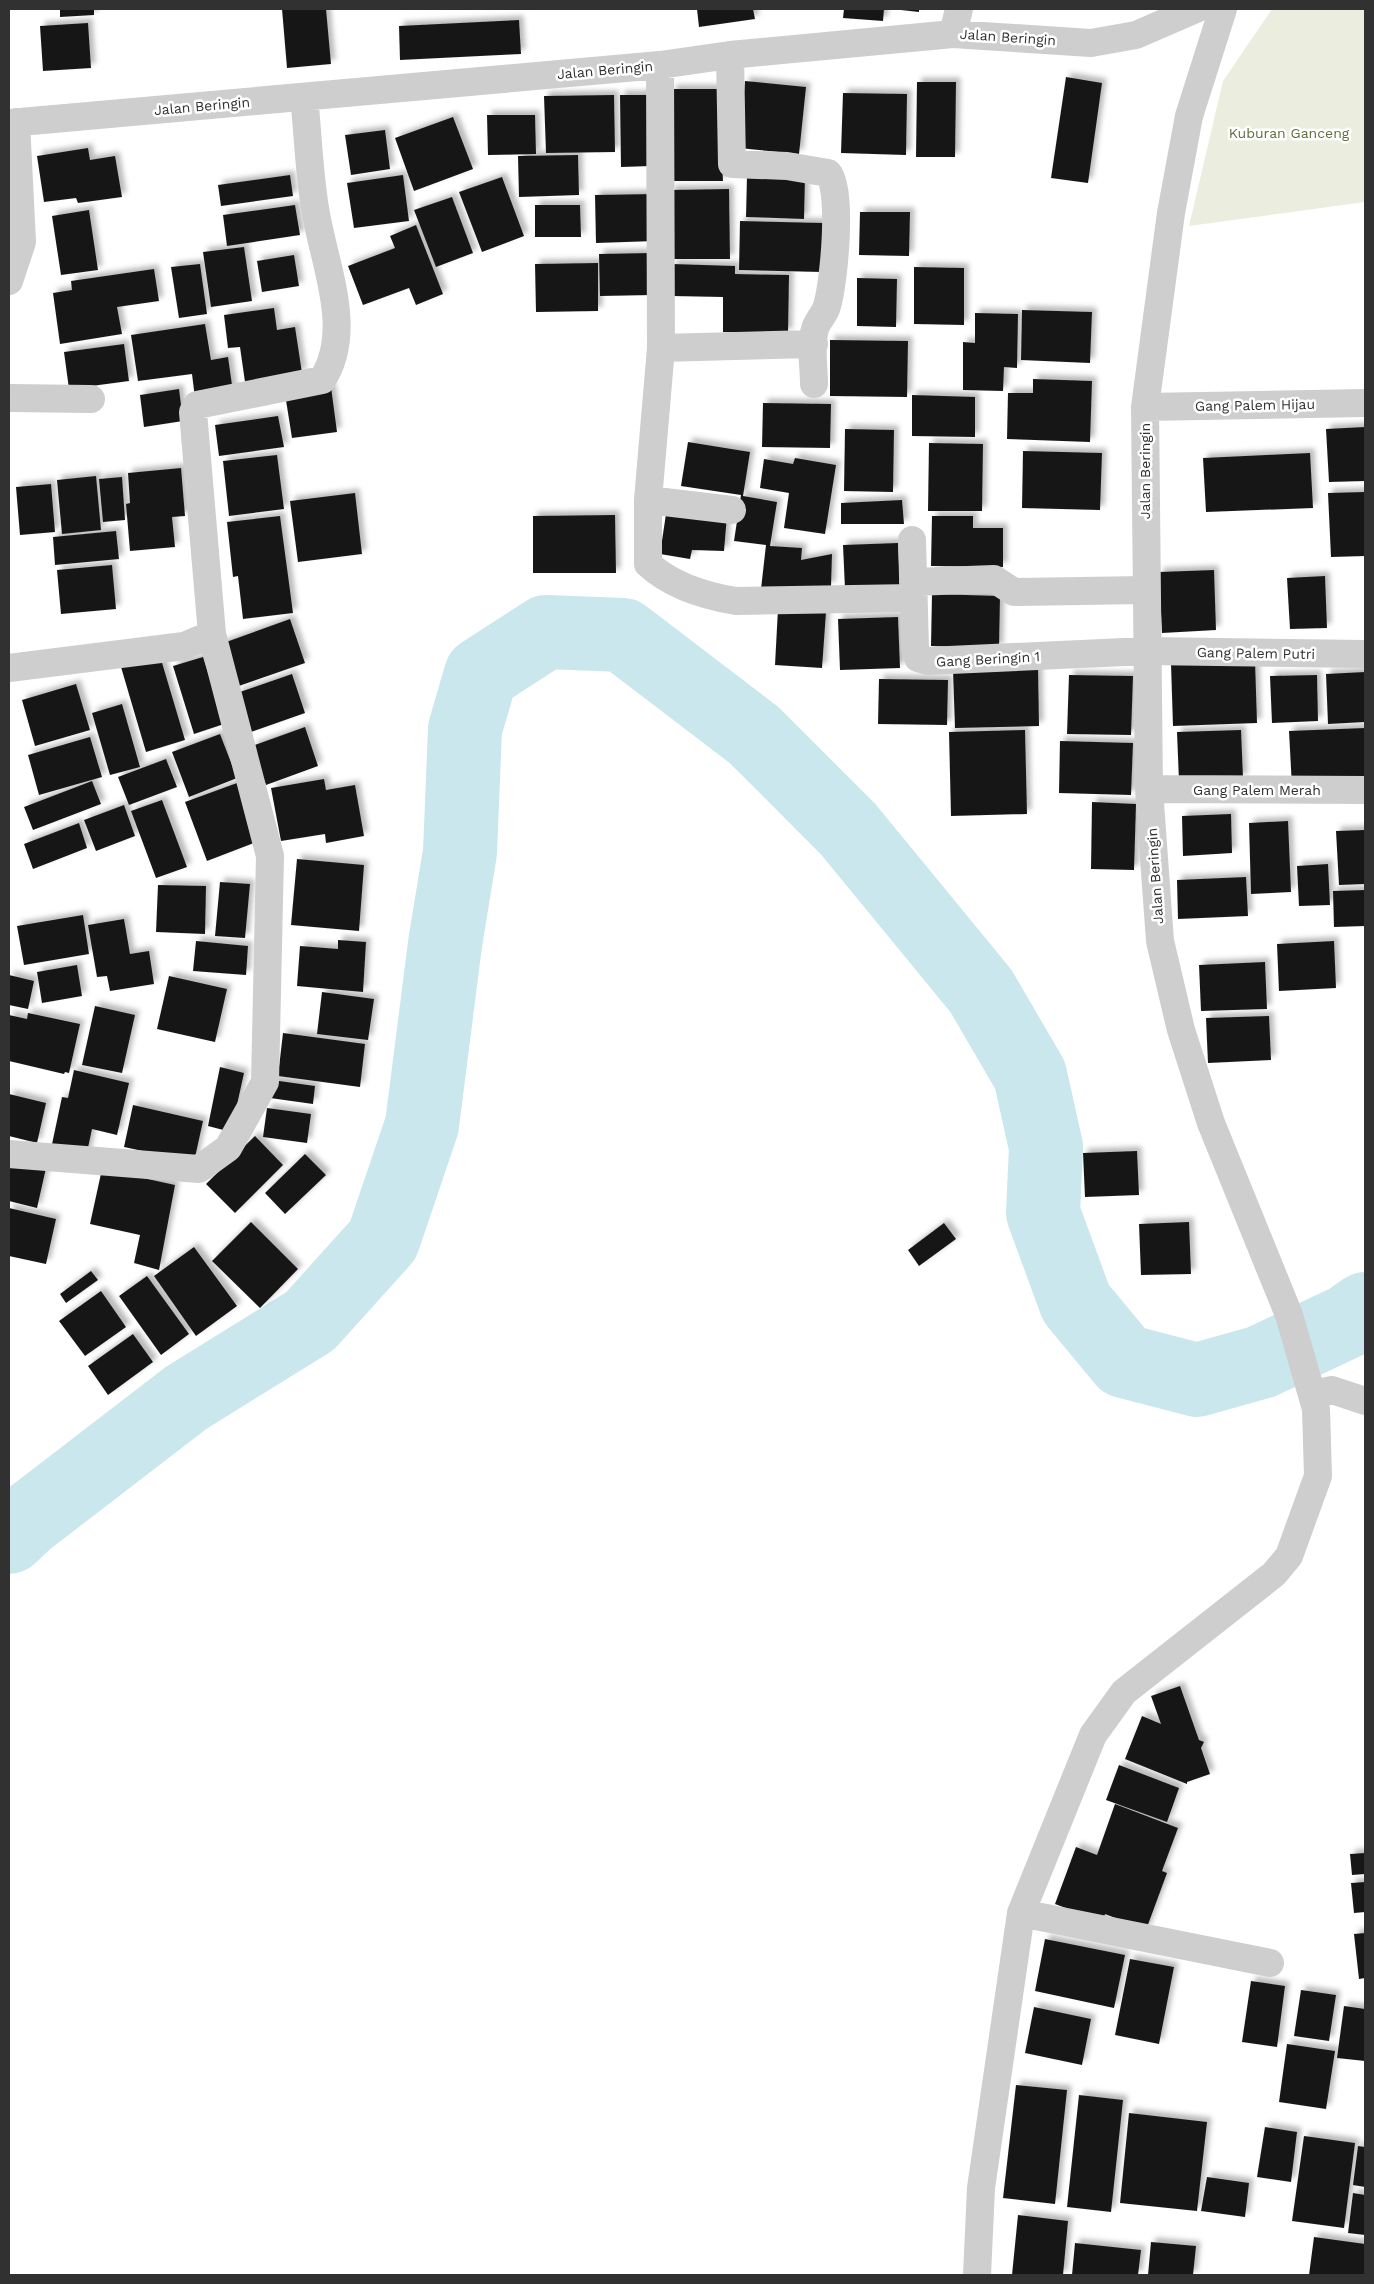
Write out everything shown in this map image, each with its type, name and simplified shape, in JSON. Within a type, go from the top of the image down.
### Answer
[{"type":"street","name":"Jalan Beringin","points":[[12,123],[660,65],[956,21],[1091,43],[1136,35],[1196,9]]},
{"type":"street","name":"Jalan Beringin","points":[[977,2275],[981,2188],[1021,1913],[1092,1735],[1124,1692],[1274,1574],[1289,1556],[1318,1476],[1316,1409],[1289,1314],[1211,1123],[1181,1030],[1160,941],[1148,789],[1145,407],[1171,213],[1189,116],[1223,9]]},
{"type":"street","points":[[730,55],[732,164],[811,169],[828,173],[835,185],[836,237],[831,285],[827,305],[815,329],[814,384]]},
{"type":"street","points":[[660,65],[663,276],[661,348],[648,500],[648,564],[669,580],[706,595],[736,601],[913,590],[994,579],[1014,592],[1146,590]]},
{"type":"street","points":[[9,1154],[199,1169],[228,1148],[265,1082],[270,856],[212,634],[193,412],[197,405],[322,380],[331,366],[335,348],[336,310],[314,208],[304,97]]},
{"type":"street","points":[[9,280],[22,242],[12,123]]},
{"type":"street","points":[[661,348],[814,344]]},
{"type":"street","points":[[9,398],[92,399]]},
{"type":"street","name":"Gang Palem Hijau","points":[[1145,407],[1365,403]]},
{"type":"street","points":[[648,500],[732,510]]},
{"type":"street","name":"Gang Beringin 1","points":[[912,540],[915,648],[918,658],[928,661],[1146,651]]},
{"type":"street","points":[[9,668],[184,646],[212,634]]},
{"type":"street","name":"Gang Palem Putri","points":[[1146,651],[1365,654]]},
{"type":"street","name":"Gang Palem Merah","points":[[1148,789],[1365,790]]},
{"type":"street","points":[[1310,1385],[1365,1401]]},
{"type":"street","points":[[1021,1913],[1270,1963]]},
{"type":"green space","name":"Kuburan Ganceng","points":[[1272,9],[1365,9],[1365,202],[1189,226],[1223,81]]},
{"type":"building","points":[[60,9],[94,9],[94,15],[60,17]]},
{"type":"building","points":[[282,9],[326,9],[331,64],[287,68]]},
{"type":"building","points":[[697,9],[753,9],[755,19],[699,27]]},
{"type":"building","points":[[844,9],[884,9],[883,21],[843,18]]},
{"type":"building","points":[[892,9],[919,9],[919,12]]},
{"type":"building","points":[[519,20],[521,54],[400,60],[399,26]]},
{"type":"building","points":[[88,23],[91,68],[43,71],[40,26]]},
{"type":"building","points":[[1066,77],[1102,83],[1088,183],[1051,178]]},
{"type":"building","points":[[745,81],[806,87],[799,154],[739,148]]},
{"type":"building","points":[[917,82],[956,82],[955,157],[916,157]]},
{"type":"building","points":[[672,89],[718,89],[723,181],[670,181]]},
{"type":"building","points":[[843,93],[907,94],[906,155],[841,153]]},
{"type":"building","points":[[614,95],[615,152],[546,153],[544,96]]},
{"type":"building","points":[[620,95],[650,95],[651,166],[621,167]]},
{"type":"building","points":[[487,115],[535,115],[536,154],[488,155]]},
{"type":"building","points":[[453,117],[473,169],[414,191],[395,138]]},
{"type":"building","points":[[385,130],[390,169],[351,175],[345,135]]},
{"type":"building","points":[[88,148],[90,160],[115,156],[122,197],[78,203],[76,198],[44,202],[37,156]]},
{"type":"building","points":[[578,155],[579,195],[519,197],[518,156]]},
{"type":"building","points":[[290,175],[293,196],[221,206],[218,185]]},
{"type":"building","points":[[403,175],[409,221],[354,228],[347,183]]},
{"type":"building","points":[[747,175],[805,176],[804,219],[746,217]]},
{"type":"building","points":[[502,177],[524,236],[482,252],[459,192]]},
{"type":"building","points":[[729,189],[730,259],[671,259],[670,190]]},
{"type":"building","points":[[654,194],[655,241],[596,243],[595,195]]},
{"type":"building","points":[[452,197],[473,253],[436,267],[414,210]]},
{"type":"building","points":[[295,205],[300,235],[227,246],[223,215]]},
{"type":"building","points":[[535,205],[580,205],[581,237],[535,237]]},
{"type":"building","points":[[89,210],[98,270],[61,275],[52,216]]},
{"type":"building","points":[[860,212],[910,212],[909,256],[859,255]]},
{"type":"building","points":[[740,221],[823,223],[822,272],[739,270]]},
{"type":"building","points":[[416,225],[443,294],[416,305],[409,288],[363,305],[348,266],[395,248],[390,236]]},
{"type":"building","points":[[244,247],[252,301],[211,307],[203,252]]},
{"type":"building","points":[[651,253],[652,295],[600,296],[599,254]]},
{"type":"building","points":[[294,255],[299,286],[262,292],[257,261]]},
{"type":"building","points":[[598,263],[598,311],[536,312],[535,264]]},
{"type":"building","points":[[200,264],[207,314],[179,318],[171,267]]},
{"type":"building","points":[[672,264],[735,266],[735,274],[789,275],[788,333],[723,332],[723,297],[672,296]]},
{"type":"building","points":[[914,267],[964,268],[964,325],[914,324]]},
{"type":"building","points":[[154,269],[159,301],[117,307],[122,334],[60,344],[53,293],[72,290],[71,281]]},
{"type":"building","points":[[857,278],[897,279],[896,327],[857,326]]},
{"type":"building","points":[[274,308],[277,330],[295,327],[302,373],[245,382],[240,347],[228,348],[224,315]]},
{"type":"building","points":[[1022,310],[1092,312],[1090,363],[1021,360]]},
{"type":"building","points":[[975,313],[1018,314],[1017,368],[1004,367],[1003,391],[963,390],[963,342],[975,343]]},
{"type":"building","points":[[205,324],[211,360],[228,357],[233,392],[195,398],[192,374],[138,381],[131,335]]},
{"type":"building","points":[[830,340],[908,341],[907,397],[830,396]]},
{"type":"building","points":[[124,344],[129,381],[69,389],[64,352]]},
{"type":"building","points":[[1033,379],[1092,381],[1090,442],[1007,439],[1008,393],[1033,393]]},
{"type":"building","points":[[331,387],[337,432],[292,438],[285,394]]},
{"type":"building","points":[[179,389],[183,421],[144,427],[140,395]]},
{"type":"building","points":[[912,395],[975,397],[975,437],[912,436]]},
{"type":"building","points":[[763,403],[831,404],[830,448],[762,447]]},
{"type":"building","points":[[278,416],[284,447],[219,456],[215,425]]},
{"type":"building","points":[[1365,427],[1365,481],[1329,482],[1326,429]]},
{"type":"building","points":[[845,429],[894,430],[893,492],[844,491]]},
{"type":"building","points":[[688,442],[750,452],[743,496],[777,502],[770,546],[802,548],[801,560],[832,554],[831,586],[761,589],[766,545],[734,541],[741,495],[681,486]]},
{"type":"building","points":[[929,443],[983,444],[982,511],[928,511]]},
{"type":"building","points":[[1023,451],[1102,453],[1100,510],[1022,508]]},
{"type":"building","points":[[1310,453],[1313,508],[1206,512],[1203,458]]},
{"type":"building","points":[[277,455],[284,509],[229,516],[223,461]]},
{"type":"building","points":[[795,458],[836,465],[825,534],[784,528],[789,493],[760,488],[764,459],[793,464]]},
{"type":"building","points":[[181,468],[185,516],[172,517],[175,547],[130,551],[126,504],[130,503],[128,473]]},
{"type":"building","points":[[96,476],[101,530],[62,534],[57,480]]},
{"type":"building","points":[[122,477],[125,520],[103,522],[99,479]]},
{"type":"building","points":[[51,484],[55,532],[20,535],[16,487]]},
{"type":"building","points":[[1365,492],[1365,556],[1331,557],[1328,493]]},
{"type":"building","points":[[355,493],[362,554],[298,562],[290,501]]},
{"type":"building","points":[[902,500],[904,524],[841,524],[841,503]]},
{"type":"building","points":[[666,514],[727,515],[724,551],[692,550],[690,559],[660,554]]},
{"type":"building","points":[[615,515],[616,573],[533,573],[533,516]]},
{"type":"building","points":[[280,516],[293,613],[243,619],[238,576],[233,577],[227,522]]},
{"type":"building","points":[[932,516],[973,516],[973,528],[1003,528],[1003,567],[931,566]]},
{"type":"building","points":[[116,531],[119,559],[55,565],[53,537]]},
{"type":"building","points":[[898,543],[900,586],[845,589],[843,545]]},
{"type":"building","points":[[112,565],[116,609],[61,614],[57,570]]},
{"type":"building","points":[[1214,570],[1216,630],[1162,633],[1159,572]]},
{"type":"building","points":[[1325,576],[1327,628],[1290,629],[1287,578]]},
{"type":"building","points":[[932,594],[1000,596],[999,648],[931,646]]},
{"type":"building","points":[[778,609],[826,612],[822,668],[775,665]]},
{"type":"building","points":[[898,617],[900,668],[840,670],[838,619]]},
{"type":"building","points":[[290,619],[305,663],[233,688],[218,645]]},
{"type":"building","points":[[160,656],[185,740],[146,752],[121,667]]},
{"type":"building","points":[[203,657],[224,724],[194,734],[173,666]]},
{"type":"building","points":[[1255,661],[1257,723],[1173,726],[1171,664]]},
{"type":"building","points":[[1038,668],[1039,726],[955,728],[953,670]]},
{"type":"building","points":[[1365,672],[1365,722],[1328,724],[1326,674]]},
{"type":"building","points":[[292,674],[305,713],[251,732],[237,693]]},
{"type":"building","points":[[1069,675],[1133,676],[1131,735],[1067,734]]},
{"type":"building","points":[[1317,675],[1318,721],[1272,723],[1270,676]]},
{"type":"building","points":[[879,679],[948,680],[947,725],[878,724]]},
{"type":"building","points":[[76,684],[90,730],[35,746],[22,700]]},
{"type":"building","points":[[122,704],[140,767],[110,775],[92,713]]},
{"type":"building","points":[[305,727],[318,766],[266,785],[252,746]]},
{"type":"building","points":[[1365,728],[1365,785],[1292,787],[1289,731]]},
{"type":"building","points":[[1025,730],[1027,814],[951,816],[949,732]]},
{"type":"building","points":[[1241,730],[1243,778],[1179,781],[1177,732]]},
{"type":"building","points":[[220,734],[237,778],[189,797],[172,752]]},
{"type":"building","points":[[90,737],[102,777],[39,795],[28,755]]},
{"type":"building","points":[[1060,741],[1133,743],[1131,795],[1059,793]]},
{"type":"building","points":[[166,759],[177,787],[129,805],[118,777]]},
{"type":"building","points":[[324,779],[326,790],[355,785],[364,836],[326,843],[325,834],[281,841],[271,788]]},
{"type":"building","points":[[92,781],[101,804],[33,830],[24,807]]},
{"type":"building","points":[[237,783],[259,841],[207,861],[185,802]]},
{"type":"building","points":[[162,800],[187,867],[156,878],[131,811]]},
{"type":"building","points":[[1092,802],[1136,804],[1134,870],[1091,869]]},
{"type":"building","points":[[124,805],[135,836],[96,851],[84,820]]},
{"type":"building","points":[[1231,814],[1232,853],[1183,856],[1182,816]]},
{"type":"building","points":[[1288,821],[1291,892],[1251,894],[1249,823]]},
{"type":"building","points":[[79,823],[87,848],[33,869],[24,844]]},
{"type":"building","points":[[1365,830],[1365,884],[1339,885],[1336,831]]},
{"type":"building","points":[[297,859],[364,865],[359,931],[291,925]]},
{"type":"building","points":[[1328,864],[1330,905],[1299,906],[1297,866]]},
{"type":"building","points":[[1246,877],[1248,916],[1178,919],[1177,880]]},
{"type":"building","points":[[220,882],[250,884],[245,938],[215,936]]},
{"type":"building","points":[[158,885],[206,886],[205,934],[156,932]]},
{"type":"building","points":[[1365,890],[1365,926],[1334,927],[1333,891]]},
{"type":"building","points":[[83,915],[89,954],[24,965],[17,926]]},
{"type":"building","points":[[124,919],[130,954],[149,951],[154,984],[110,991],[107,976],[97,977],[88,925]]},
{"type":"building","points":[[338,940],[366,942],[363,992],[297,986],[300,946],[338,949]]},
{"type":"building","points":[[196,941],[248,946],[246,975],[193,971]]},
{"type":"building","points":[[1334,941],[1336,988],[1279,991],[1277,944]]},
{"type":"building","points":[[1265,962],[1267,1009],[1201,1011],[1199,965]]},
{"type":"building","points":[[77,965],[82,996],[42,1003],[37,972]]},
{"type":"building","points":[[9,975],[34,981],[28,1009],[9,1005]]},
{"type":"building","points":[[169,976],[227,989],[215,1042],[157,1029]]},
{"type":"building","points":[[322,992],[374,999],[368,1040],[317,1034]]},
{"type":"building","points":[[95,1006],[135,1015],[122,1073],[82,1065]]},
{"type":"building","points":[[28,1013],[80,1024],[69,1073],[65,1072],[64,1074],[9,1061],[9,1015],[27,1019]]},
{"type":"building","points":[[1269,1016],[1271,1060],[1208,1063],[1206,1018]]},
{"type":"building","points":[[283,1033],[365,1044],[360,1087],[278,1076]]},
{"type":"building","points":[[220,1067],[244,1073],[231,1132],[208,1126]]},
{"type":"building","points":[[74,1070],[129,1083],[117,1135],[92,1129],[86,1157],[51,1149],[62,1097],[68,1098]]},
{"type":"building","points":[[272,1080],[315,1086],[313,1104],[270,1098]]},
{"type":"building","points":[[9,1094],[46,1103],[37,1143],[9,1136]]},
{"type":"building","points":[[133,1105],[203,1121],[194,1162],[124,1147]]},
{"type":"building","points":[[267,1108],[311,1114],[307,1143],[263,1137]]},
{"type":"building","points":[[255,1136],[283,1165],[235,1213],[206,1184]]},
{"type":"building","points":[[1137,1151],[1139,1195],[1085,1197],[1083,1153]]},
{"type":"building","points":[[305,1154],[326,1175],[285,1214],[265,1193]]},
{"type":"building","points":[[9,1161],[46,1168],[37,1208],[9,1201]]},
{"type":"building","points":[[102,1169],[175,1185],[159,1270],[134,1263],[140,1235],[90,1224]]},
{"type":"building","points":[[9,1208],[56,1219],[46,1264],[9,1256]]},
{"type":"building","points":[[251,1222],[298,1269],[260,1308],[212,1261]]},
{"type":"building","points":[[1189,1222],[1191,1274],[1141,1275],[1139,1224]]},
{"type":"building","points":[[944,1223],[956,1239],[919,1266],[908,1250]]},
{"type":"building","points":[[194,1247],[237,1306],[196,1336],[154,1276]]},
{"type":"building","points":[[91,1271],[98,1280],[66,1303],[60,1294]]},
{"type":"building","points":[[147,1276],[189,1334],[161,1355],[119,1296]]},
{"type":"building","points":[[101,1291],[126,1327],[85,1356],[59,1321]]},
{"type":"building","points":[[133,1334],[153,1362],[108,1395],[88,1366]]},
{"type":"building","points":[[1180,1686],[1199,1740],[1204,1742],[1201,1748],[1210,1774],[1187,1782],[1187,1784],[1125,1759],[1142,1716],[1161,1724],[1151,1696]]},
{"type":"building","points":[[1119,1765],[1179,1788],[1167,1822],[1106,1800]]},
{"type":"building","points":[[1115,1804],[1178,1828],[1162,1871],[1167,1873],[1146,1930],[1105,1914],[1103,1922],[1055,1904],[1076,1847],[1097,1855]]},
{"type":"building","points":[[1365,1853],[1365,1874],[1352,1875],[1350,1854]]},
{"type":"building","points":[[1365,1882],[1365,1912],[1354,1913],[1351,1883]]},
{"type":"building","points":[[1365,1933],[1365,1978],[1359,1979],[1354,1934]]},
{"type":"building","points":[[1045,1939],[1125,1955],[1114,2008],[1035,1991]]},
{"type":"building","points":[[1130,1959],[1174,1967],[1159,2044],[1115,2035]]},
{"type":"building","points":[[1251,1981],[1285,1986],[1277,2047],[1242,2042]]},
{"type":"building","points":[[1301,1990],[1336,1995],[1329,2041],[1294,2036]]},
{"type":"building","points":[[1344,2006],[1365,2009],[1365,2061],[1337,2058]]},
{"type":"building","points":[[1034,2007],[1091,2019],[1082,2065],[1025,2053]]},
{"type":"building","points":[[1287,2044],[1335,2051],[1326,2109],[1279,2102]]},
{"type":"building","points":[[1016,2085],[1067,2090],[1055,2204],[1003,2198]]},
{"type":"building","points":[[1079,2095],[1123,2100],[1111,2212],[1067,2207]]},
{"type":"building","points":[[1129,2113],[1207,2122],[1197,2211],[1120,2203]]},
{"type":"building","points":[[1265,2127],[1297,2132],[1291,2182],[1257,2177]]},
{"type":"building","points":[[1304,2136],[1355,2143],[1344,2228],[1292,2221]]},
{"type":"building","points":[[1358,2146],[1365,2147],[1365,2187],[1353,2185]]},
{"type":"building","points":[[1207,2177],[1249,2183],[1245,2217],[1201,2211]]},
{"type":"building","points":[[1353,2193],[1365,2195],[1365,2235],[1348,2233]]},
{"type":"building","points":[[1018,2215],[1068,2221],[1063,2275],[1012,2275]]},
{"type":"building","points":[[1314,2237],[1365,2244],[1365,2275],[1309,2275]]},
{"type":"building","points":[[1151,2242],[1196,2246],[1193,2275],[1148,2275]]},
{"type":"building","points":[[1075,2243],[1141,2250],[1138,2275],[1072,2275]]},
{"type":"waterway","points":[[9,1537],[26,1521],[186,1398],[310,1321],[383,1240],[422,1125],[445,944],[460,852],[465,729],[481,674],[546,632],[623,635],[754,735],[848,829],[981,991],[1030,1075],[1046,1147],[1043,1213],[1076,1303],[1124,1361],[1197,1380],[1261,1362],[1348,1321],[1365,1309]]}]
